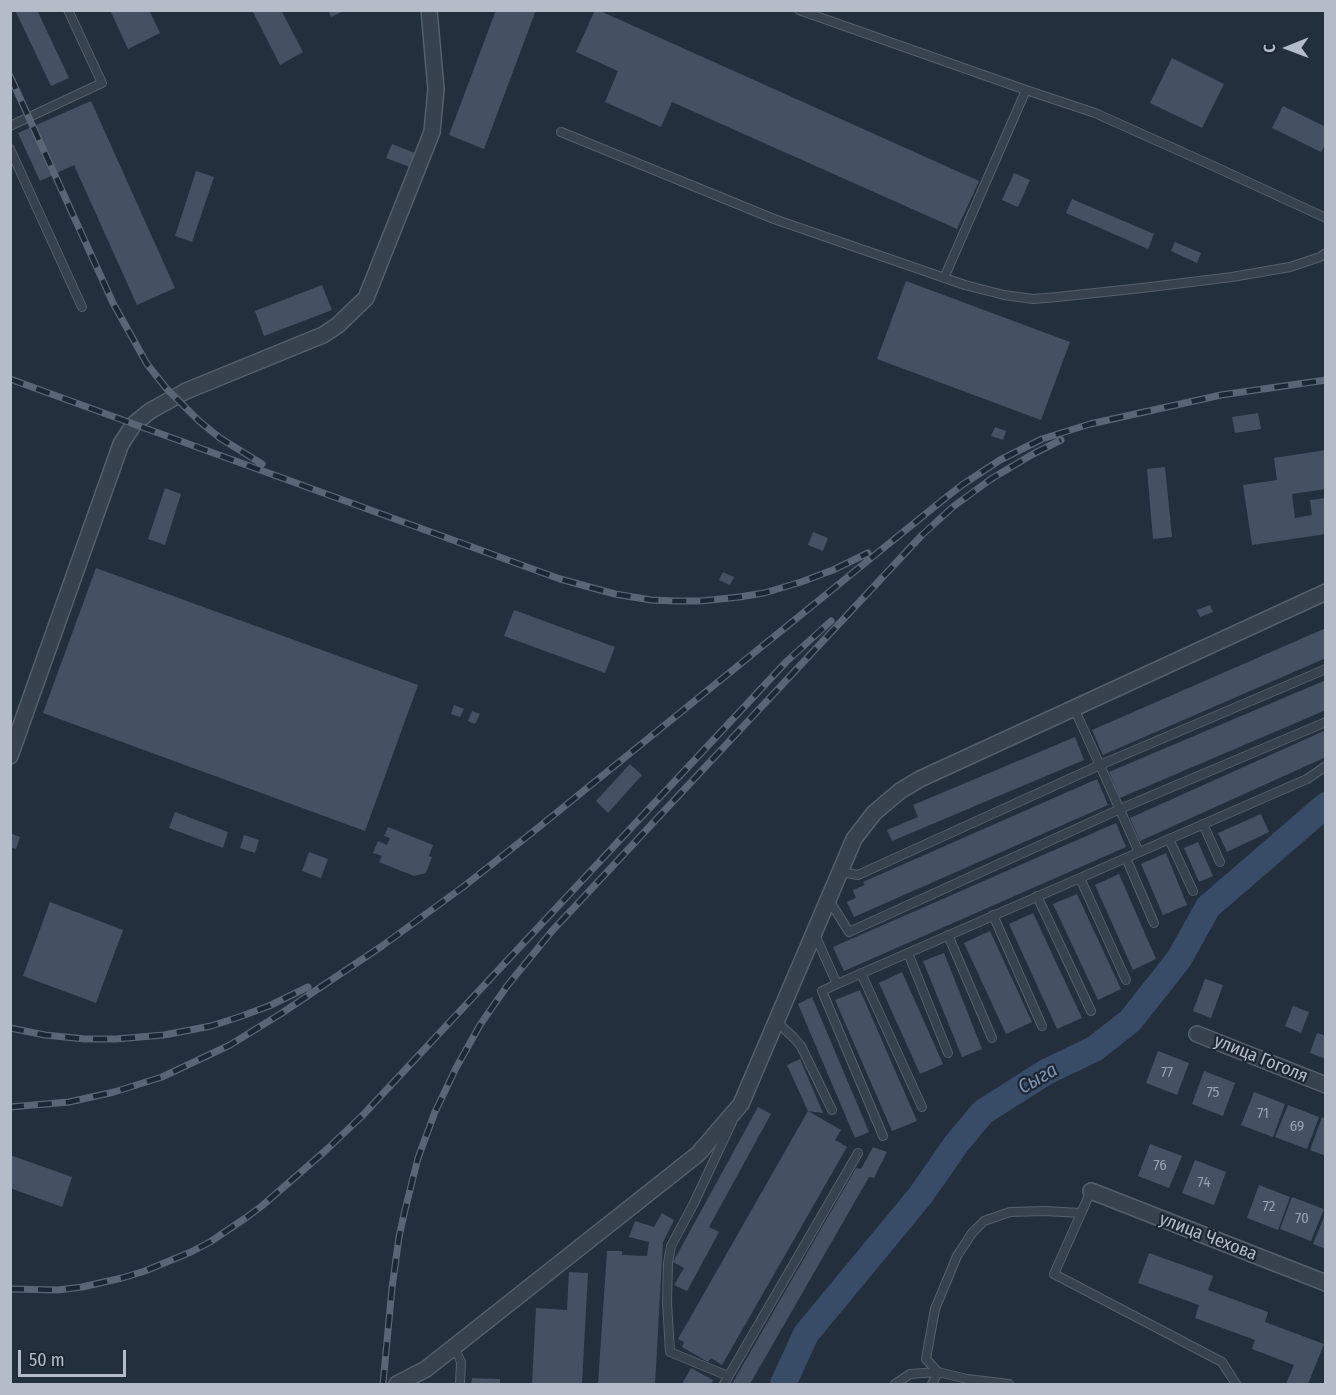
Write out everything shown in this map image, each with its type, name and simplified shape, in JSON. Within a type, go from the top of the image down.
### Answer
[{"type":"street","points":[[10,756],[121,444],[134,424],[150,411],[186,391],[323,335],[338,325],[366,298],[432,132],[436,89],[429,10]]},
{"type":"street","points":[[397,1384],[410,1380],[426,1369],[698,1154],[741,1104],[854,839],[874,813],[900,791],[920,779],[1326,592]]},
{"type":"street","name":"улица Гоголя","points":[[1197,1034],[1326,1085]]},
{"type":"street","name":"улица Чехова","points":[[1091,1191],[1326,1283]]},
{"type":"lane","points":[[10,126],[102,82],[68,10]]},
{"type":"lane","points":[[799,10],[1095,113],[1326,218]]},
{"type":"lane","points":[[944,278],[1026,90]]},
{"type":"lane","points":[[561,132],[774,219],[965,285],[1004,295],[1033,299],[1232,277],[1290,267],[1320,257],[1326,252]]},
{"type":"lane","points":[[10,149],[82,307]]},
{"type":"lane","points":[[841,872],[858,875],[1100,765],[1326,669]]},
{"type":"lane","points":[[1074,708],[1139,852]]},
{"type":"lane","points":[[829,900],[849,932],[1120,810],[1326,722]]},
{"type":"lane","points":[[883,1137],[822,991],[1307,779],[1326,766]]},
{"type":"lane","points":[[1203,824],[1220,862]]},
{"type":"lane","points":[[1169,839],[1192,891]]},
{"type":"lane","points":[[1126,858],[1154,923]]},
{"type":"lane","points":[[1080,878],[1126,980]]},
{"type":"lane","points":[[1037,896],[1091,1011]]},
{"type":"lane","points":[[993,915],[1042,1026]]},
{"type":"lane","points":[[814,934],[837,984]]},
{"type":"lane","points":[[948,935],[992,1038]]},
{"type":"lane","points":[[908,952],[948,1053]]},
{"type":"lane","points":[[861,973],[922,1107]]},
{"type":"lane","points":[[776,1021],[801,1046],[832,1110]]},
{"type":"lane","points":[[728,1376],[670,1353],[667,1302],[668,1263],[671,1246],[741,1104]]},
{"type":"lane","points":[[724,1384],[858,1153]]},
{"type":"lane","points":[[1091,1191],[1054,1274],[1222,1362],[1236,1384]]},
{"type":"lane","points":[[938,1372],[926,1359],[935,1309],[957,1256],[972,1233],[984,1221],[1010,1212],[1045,1210],[1081,1213]]},
{"type":"lane","points":[[454,1347],[461,1362],[460,1384]]},
{"type":"lane","points":[[932,1384],[938,1372]]},
{"type":"lane","points":[[895,1384],[910,1374],[938,1372],[967,1379],[1009,1384]]},
{"type":"building","points":[[15,10],[37,10],[69,78],[51,86]]},
{"type":"building","points":[[110,10],[149,10],[160,33],[128,49]]},
{"type":"building","points":[[252,10],[281,10],[303,52],[280,65]]},
{"type":"building","points":[[328,10],[346,10],[331,17]]},
{"type":"building","points":[[496,10],[536,10],[484,149],[449,135]]},
{"type":"building","points":[[595,10],[979,181],[957,229],[672,102],[661,127],[605,102],[618,71],[576,52]]},
{"type":"building","points":[[1172,58],[1224,84],[1202,128],[1150,103]]},
{"type":"building","points":[[91,101],[175,288],[137,305],[74,165],[40,181],[18,133]]},
{"type":"building","points":[[1283,106],[1326,127],[1326,143],[1321,152],[1272,128]]},
{"type":"building","points":[[392,144],[415,153],[410,167],[386,158]]},
{"type":"building","points":[[196,171],[214,177],[192,242],[175,236]]},
{"type":"building","points":[[1014,173],[1030,180],[1018,207],[1002,200]]},
{"type":"building","points":[[1072,199],[1154,234],[1148,249],[1066,213]]},
{"type":"building","points":[[1175,242],[1201,253],[1197,263],[1171,251]]},
{"type":"building","points":[[906,281],[1070,342],[1041,420],[877,359]]},
{"type":"building","points":[[322,285],[332,310],[264,336],[255,311]]},
{"type":"building","points":[[1258,413],[1261,429],[1235,433],[1232,417]]},
{"type":"building","points":[[995,427],[1006,431],[1003,440],[991,436]]},
{"type":"building","points":[[1326,450],[1326,489],[1292,494],[1295,518],[1312,515],[1310,500],[1326,498],[1326,534],[1252,545],[1243,485],[1277,480],[1274,458]]},
{"type":"building","points":[[1165,467],[1172,537],[1153,539],[1147,469]]},
{"type":"building","points":[[165,488],[181,494],[165,545],[148,539]]},
{"type":"building","points":[[813,532],[828,538],[823,551],[808,545]]},
{"type":"building","points":[[96,568],[418,685],[365,831],[43,713]]},
{"type":"building","points":[[723,572],[734,577],[730,585],[719,580]]},
{"type":"building","points":[[1210,605],[1213,612],[1200,617],[1197,610]]},
{"type":"building","points":[[514,610],[615,647],[605,673],[504,636]]},
{"type":"building","points":[[1326,628],[1326,658],[1103,755],[1092,730]]},
{"type":"building","points":[[1326,680],[1326,710],[1120,798],[1109,772]]},
{"type":"building","points":[[454,705],[464,709],[460,717],[451,714]]},
{"type":"building","points":[[472,711],[480,714],[475,724],[468,721]]},
{"type":"building","points":[[1326,730],[1326,757],[1140,841],[1130,818]]},
{"type":"building","points":[[1075,737],[1084,760],[892,841],[887,830],[918,817],[913,805]]},
{"type":"building","points":[[630,764],[642,775],[608,813],[596,801]]},
{"type":"building","points":[[1097,779],[1108,805],[854,917],[847,902],[856,898],[853,890],[865,885],[863,882]]},
{"type":"building","points":[[175,812],[228,832],[223,848],[169,828]]},
{"type":"building","points":[[1261,814],[1269,832],[1227,852],[1218,833]]},
{"type":"building","points":[[1116,823],[1126,847],[844,971],[833,947]]},
{"type":"building","points":[[388,827],[433,845],[429,856],[432,857],[426,873],[414,876],[379,862],[382,856],[373,853],[378,841],[387,845],[390,838],[384,836]]},
{"type":"building","points":[[10,833],[20,837],[16,849],[10,847]]},
{"type":"building","points":[[244,835],[259,840],[255,853],[240,848]]},
{"type":"building","points":[[1198,842],[1213,876],[1199,882],[1184,848]]},
{"type":"building","points":[[309,852],[328,859],[321,878],[302,871]]},
{"type":"building","points":[[1166,853],[1187,905],[1163,915],[1141,864]]},
{"type":"building","points":[[1119,874],[1156,959],[1133,970],[1095,885]]},
{"type":"building","points":[[1077,894],[1121,989],[1098,1000],[1053,904]]},
{"type":"building","points":[[50,902],[123,930],[96,1003],[23,976]]},
{"type":"building","points":[[1033,913],[1082,1018],[1057,1029],[1009,924]]},
{"type":"building","points":[[990,931],[1032,1022],[1006,1034],[964,943]]},
{"type":"building","points":[[944,953],[982,1049],[962,1057],[923,961]]},
{"type":"building","points":[[902,972],[943,1064],[920,1074],[879,983]]},
{"type":"building","points":[[1205,979],[1223,985],[1211,1018],[1193,1011]]},
{"type":"building","points":[[860,990],[917,1121],[892,1131],[835,1000]]},
{"type":"building","points":[[812,997],[869,1132],[855,1138],[798,1004]]},
{"type":"building","points":[[1293,1006],[1309,1012],[1301,1033],[1285,1026]]},
{"type":"building","points":[[1317,1033],[1326,1036],[1326,1059],[1310,1053]]},
{"type":"building","points":[[1158,1051],[1189,1063],[1177,1095],[1146,1083]]},
{"type":"building","points":[[800,1059],[823,1113],[808,1111],[787,1065]]},
{"type":"building","points":[[1204,1071],[1235,1083],[1223,1116],[1192,1104]]},
{"type":"building","points":[[1254,1092],[1285,1104],[1273,1137],[1241,1125]]},
{"type":"building","points":[[1288,1105],[1319,1117],[1307,1149],[1275,1137]]},
{"type":"building","points":[[758,1107],[771,1114],[709,1227],[719,1232],[687,1291],[674,1285],[684,1268],[673,1262]]},
{"type":"building","points":[[808,1111],[841,1130],[835,1140],[847,1147],[722,1365],[711,1358],[708,1362],[682,1347],[684,1342],[678,1339]]},
{"type":"building","points":[[1322,1117],[1326,1119],[1326,1156],[1310,1150]]},
{"type":"building","points":[[1150,1144],[1182,1156],[1169,1188],[1138,1176]]},
{"type":"building","points":[[873,1147],[887,1152],[874,1178],[869,1177],[750,1384],[732,1384],[856,1168],[861,1169]]},
{"type":"building","points":[[10,1155],[72,1177],[62,1207],[10,1188]]},
{"type":"building","points":[[1195,1160],[1226,1172],[1214,1205],[1182,1193]]},
{"type":"building","points":[[1259,1185],[1290,1197],[1278,1230],[1247,1218]]},
{"type":"building","points":[[1292,1197],[1324,1209],[1311,1241],[1280,1229]]},
{"type":"building","points":[[1326,1212],[1326,1249],[1313,1244]]},
{"type":"building","points":[[662,1213],[674,1220],[663,1242],[655,1384],[598,1384],[607,1251],[622,1251],[622,1255],[647,1256],[649,1242],[629,1237],[635,1221],[654,1227]]},
{"type":"building","points":[[1149,1253],[1213,1276],[1208,1290],[1268,1312],[1265,1322],[1324,1344],[1308,1384],[1286,1384],[1294,1365],[1252,1349],[1255,1340],[1195,1318],[1199,1305],[1138,1283]]},
{"type":"building","points":[[569,1272],[588,1273],[582,1384],[532,1384],[536,1308],[567,1310]]},
{"type":"building","points":[[691,1368],[713,1380],[711,1384],[682,1384]]},
{"type":"building","points":[[472,1378],[500,1379],[500,1384],[471,1384]]},
{"type":"waterway","name":"Сыга","points":[[783,1384],[806,1334],[920,1196],[957,1143],[983,1112],[1046,1072],[1094,1049],[1130,1021],[1179,959],[1208,907],[1326,805]]},
{"type":"railway","points":[[10,76],[113,303],[147,364],[166,388],[199,421],[220,438],[262,464]]},
{"type":"railway","points":[[10,379],[560,579],[615,594],[651,600],[701,601],[764,593],[833,570],[868,553]]},
{"type":"railway","points":[[10,1107],[69,1102],[114,1092],[162,1077],[230,1045],[282,1013],[382,946],[463,887],[944,499],[1000,460],[1042,439],[1090,424],[1221,395],[1326,380]]},
{"type":"railway","points":[[383,1384],[399,1237],[418,1158],[435,1112],[456,1068],[480,1025],[507,986],[552,931],[922,535],[954,506],[991,479],[1061,440]]},
{"type":"railway","points":[[10,1289],[58,1290],[82,1287],[145,1271],[210,1242],[263,1205],[362,1116],[787,661],[831,621]]},
{"type":"railway","points":[[10,1028],[45,1035],[85,1039],[164,1035],[211,1026],[239,1017],[269,1006],[308,987]]}]
